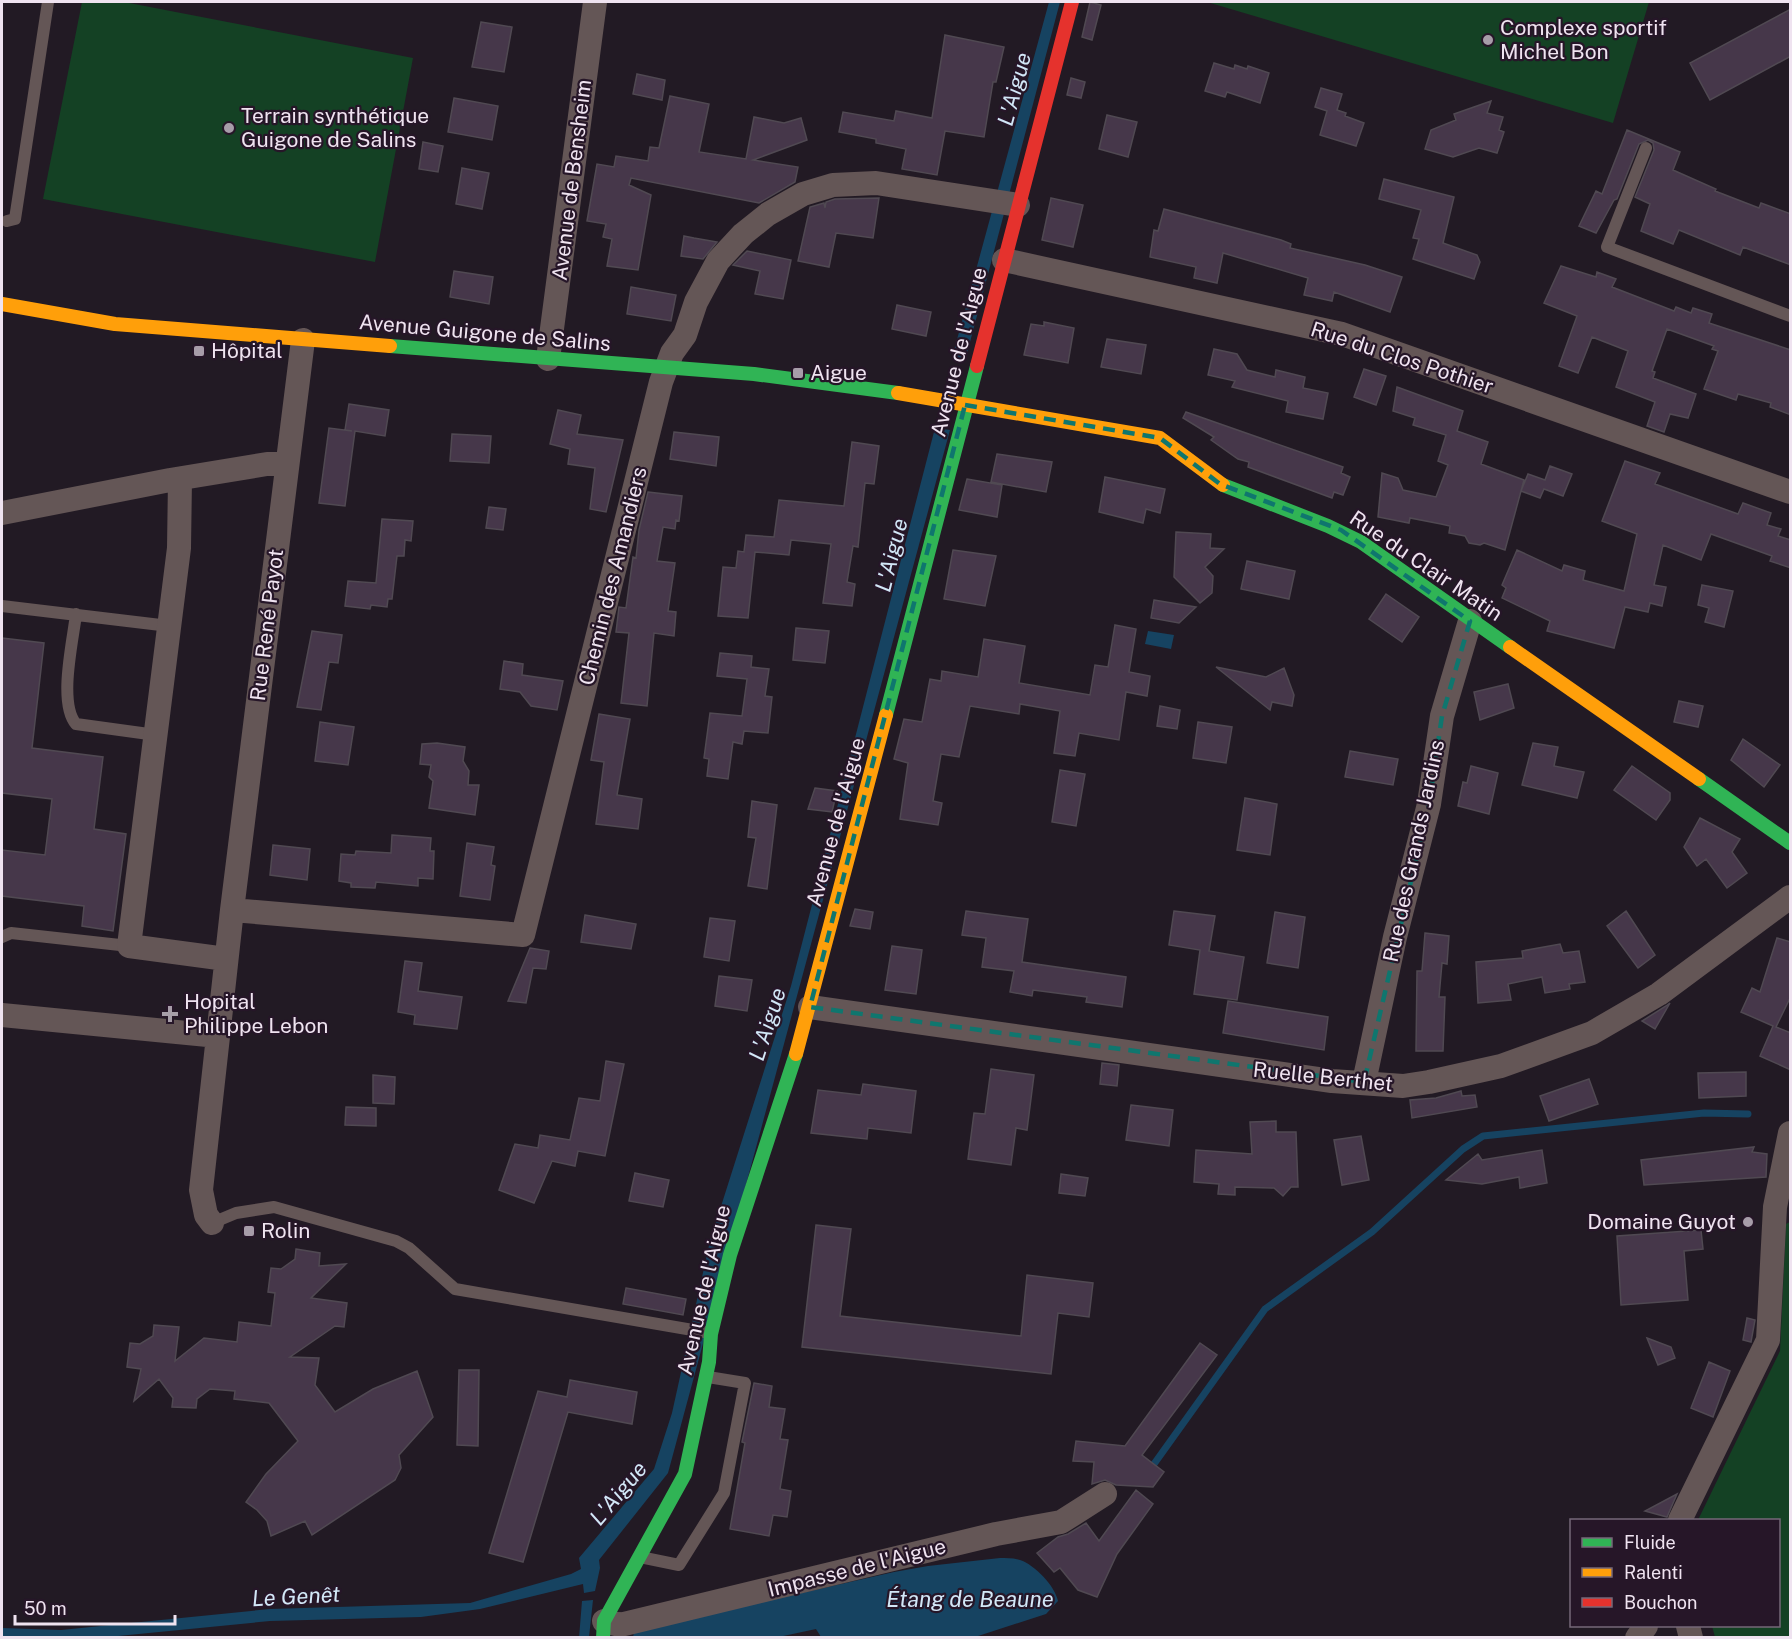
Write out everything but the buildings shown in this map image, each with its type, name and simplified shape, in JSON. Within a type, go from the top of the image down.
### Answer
[{"type":"street","name":"Avenue de Bensheim","points":[[548,359],[595,2]]},
{"type":"street","name":"Avenue de l'Aigue","points":[[603,1629],[639,1557],[685,1474],[706,1377],[711,1334],[730,1255],[810,1007],[955,453],[960,404],[1004,260],[1006,202],[1072,2]]},
{"type":"street","name":"Chemin des Amandiers","points":[[232,910],[523,935],[666,369],[685,335],[696,302],[718,261],[742,234],[768,214],[803,194],[833,185],[876,183],[1006,202]]},
{"type":"street","name":"Rue du Clos Pothier","points":[[1004,260],[1342,334],[1791,492]]},
{"type":"street","name":"Avenue Guigone de Salins","points":[[2,304],[115,324],[754,375],[960,404]]},
{"type":"street","name":"Rue René Payot","points":[[212,1223],[206,1215],[201,1190],[226,959],[303,340]]},
{"type":"street","name":"Rue du Clair Matin","points":[[960,404],[1160,438],[1182,450],[1199,469],[1220,484],[1341,530],[1791,843]]},
{"type":"street","points":[[2,513],[267,464],[287,464]]},
{"type":"street","points":[[180,479],[179,548],[129,946],[226,959]]},
{"type":"street","name":"Rue des Grands Jardins","points":[[1364,1082],[1395,937],[1429,804],[1442,716],[1470,621]]},
{"type":"street","name":"Ruelle Berthet","points":[[810,1007],[1332,1081],[1403,1086],[1511,1063],[1592,1033],[1659,994],[1791,897]]},
{"type":"street","points":[[2,1015],[218,1036]]},
{"type":"street","points":[[1681,1519],[1768,1340],[1791,1133]]},
{"type":"street","name":"Impasse de l'Aigue","points":[[603,1629],[996,1534],[1061,1521],[1105,1494]]},
{"type":"lane","points":[[7,221],[15,219],[48,2]]},
{"type":"lane","points":[[1646,148],[1607,247],[1791,316]]},
{"type":"lane","points":[[2,606],[169,626]]},
{"type":"lane","points":[[76,614],[68,692],[70,716],[76,723],[156,735]]},
{"type":"lane","points":[[2,937],[11,933],[129,946]]},
{"type":"lane","points":[[212,1223],[236,1213],[274,1207],[396,1241],[409,1248],[454,1289],[711,1334]]},
{"type":"lane","points":[[639,1557],[679,1565],[724,1493],[745,1383],[706,1377]]},
{"type":"highlighted area","points":[[965,405],[1160,438],[1220,484],[1341,530],[1470,621],[1442,716],[1429,804],[1364,1082],[810,1007]]},
{"type":"green space","name":"Terrain synthétique Guigone de Salins","points":[[82,2],[124,2],[413,58],[375,262],[43,199]]},
{"type":"green space","name":"Complexe sportif Michel Bon","points":[[1207,2],[1649,2],[1613,123]]},
{"type":"green space","points":[[1790,1222],[1790,1637],[1715,1637],[1712,1627],[1780,1627],[1780,1519],[1698,1519],[1780,1351],[1786,1224]]},
{"type":"water","points":[[1049,2],[1060,2],[965,361],[952,358]]},
{"type":"water","points":[[935,428],[950,430],[668,1473],[599,1560],[600,1568],[595,1591],[584,1593],[583,1584],[480,1609],[421,1617],[270,1621],[108,1637],[2,1637],[2,1628],[61,1630],[270,1609],[470,1603],[571,1574],[581,1569],[579,1558],[654,1469],[672,1413],[710,1241],[791,986]]},
{"type":"water","points":[[1148,631],[1174,635],[1171,649],[1145,644]]},
{"type":"water","name":"Étang de Beaune","points":[[1000,1558],[1015,1559],[1026,1563],[1038,1571],[1049,1583],[1058,1601],[1046,1614],[975,1637],[821,1637],[816,1629],[774,1638],[633,1638],[634,1631],[894,1572]]},
{"type":"water","points":[[593,1600],[589,1637],[579,1638],[582,1601]]},
{"type":"waterway","points":[[1154,1464],[1265,1309],[1372,1232],[1463,1149],[1483,1136],[1704,1113],[1748,1114]]},
{"type":"traffic: fast","points":[[390,346],[754,374],[898,393]]},
{"type":"traffic: fast","points":[[886,715],[977,366]]},
{"type":"traffic: fast","points":[[1223,485],[1328,526],[1361,542],[1510,647]]},
{"type":"traffic: fast","points":[[1699,779],[1790,843]]},
{"type":"traffic: fast","points":[[603,1638],[604,1621],[685,1474],[709,1362],[711,1334],[730,1255],[796,1054]]},
{"type":"traffic: slow","points":[[2,304],[115,324],[390,346]]},
{"type":"traffic: slow","points":[[898,393],[1160,438],[1223,485]]},
{"type":"traffic: slow","points":[[1510,647],[1699,779]]},
{"type":"traffic: slow","points":[[796,1054],[886,715]]},
{"type":"traffic: jam","points":[[977,366],[1072,2]]},
{"type":"place","name":"Complexe sportif Michel Bon","points":[[1488,40]]},
{"type":"place","name":"Terrain synthétique Guigone de Salins","points":[[229,128]]},
{"type":"place","name":"Hôpital","points":[[199,351]]},
{"type":"place","name":"Aigue","points":[[798,373]]},
{"type":"place","name":"Hopital Philippe Lebon","points":[[170,1014]]},
{"type":"place","name":"Domaine Guyot","points":[[1748,1222]]},
{"type":"place","name":"Rolin","points":[[249,1231]]},
{"type":"water label","name":"L'Aigue","points":[[1014,89]]},
{"type":"water label","name":"L'Aigue","points":[[891,555]]},
{"type":"water label","name":"L'Aigue","points":[[767,1024]]},
{"type":"water label","name":"L'Aigue","points":[[618,1493]]},
{"type":"water label","name":"Le Genêt","points":[[296,1596]]}]
